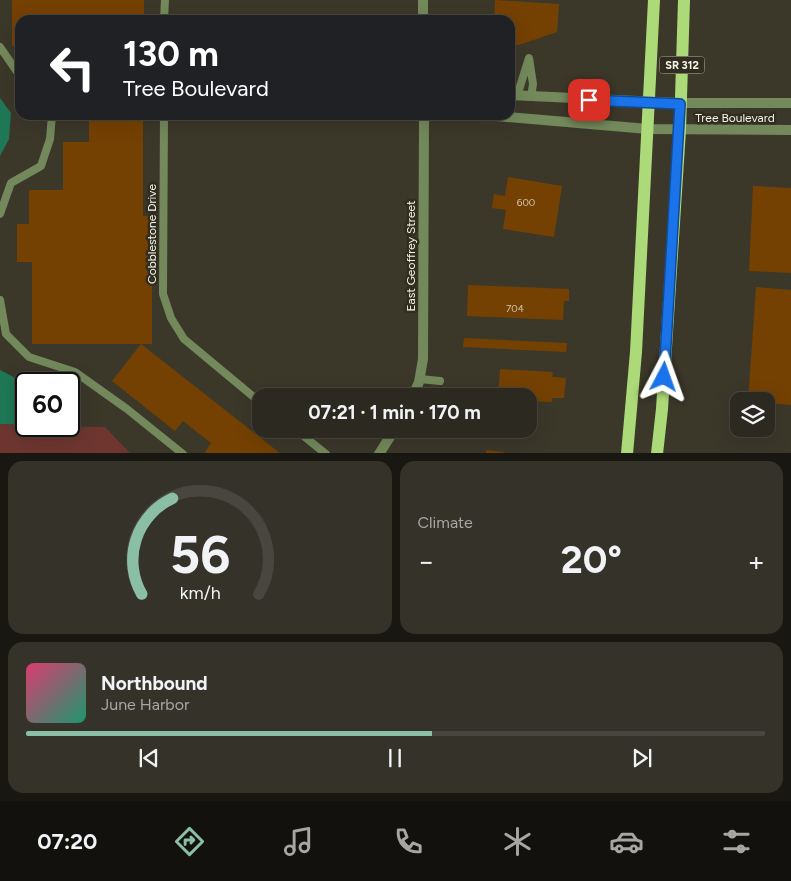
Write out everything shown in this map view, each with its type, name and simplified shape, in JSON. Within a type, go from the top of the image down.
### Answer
[{"type":"main road","name":"SR 312","points":[[627,453],[636,352],[654,0]]},
{"type":"main road","name":"SR 312","points":[[657,453],[680,130],[684,0]]},
{"type":"street","points":[[423,0],[423,15]]},
{"type":"street","name":"Tree Boulevard","points":[[515,96],[680,104],[791,103]]},
{"type":"street","name":"Tree Boulevard","points":[[515,117],[680,130],[791,130]]},
{"type":"street","name":"East Geoffrey Street","points":[[416,388],[420,379],[424,338],[424,120]]},
{"type":"street","points":[[380,453],[389,438]]},
{"type":"lane","points":[[164,0],[164,15]]},
{"type":"lane","points":[[0,47],[15,69]]},
{"type":"lane","points":[[515,93],[529,58],[533,84],[531,96]]},
{"type":"lane","points":[[0,214],[11,183],[42,166],[50,139],[52,120]]},
{"type":"lane","name":"Cobblestone Drive","points":[[164,120],[163,294],[165,302],[171,318],[184,339],[252,396]]},
{"type":"lane","points":[[0,300],[6,334],[29,357],[75,372],[127,409],[182,453]]},
{"type":"lane","points":[[420,379],[440,381]]},
{"type":"lane","points":[[306,438],[325,453]]},
{"type":"shaded area","points":[[0,98],[11,113],[9,139],[0,156]]},
{"type":"shaded area","points":[[0,370],[15,378],[15,425],[0,424]]},
{"type":"shaded area","points":[[0,424],[15,425],[15,437],[80,437],[80,427],[105,427],[130,453],[0,453]]},
{"type":"building","points":[[12,0],[144,0],[144,15],[15,15],[15,46],[12,46]]},
{"type":"building","points":[[495,0],[559,4],[557,32],[519,45],[515,45],[515,15],[494,15]]},
{"type":"building","points":[[89,120],[143,120],[143,216],[152,216],[152,344],[32,344],[32,262],[17,262],[17,224],[29,224],[29,190],[63,190],[63,142],[89,142]]},
{"type":"building","points":[[508,177],[562,186],[554,237],[503,229],[506,210],[492,208],[494,194],[505,196]]},
{"type":"building","points":[[753,186],[791,188],[791,273],[749,271]]},
{"type":"building","points":[[468,285],[569,289],[569,301],[564,301],[563,320],[467,316]]},
{"type":"building","points":[[756,287],[791,290],[791,405],[775,404],[775,392],[749,392]]},
{"type":"building","points":[[464,338],[567,343],[566,352],[463,347]]},
{"type":"building","points":[[141,344],[252,431],[252,438],[261,438],[280,453],[205,453],[211,443],[183,421],[175,431],[112,381]]},
{"type":"building","points":[[500,369],[553,372],[552,377],[566,378],[564,398],[552,398],[552,402],[537,401],[537,388],[499,388]]},
{"type":"building","points":[[486,450],[504,452],[504,453],[486,453]]},
{"type":"route","points":[[589,100],[680,104],[680,130],[664,377]]}]
